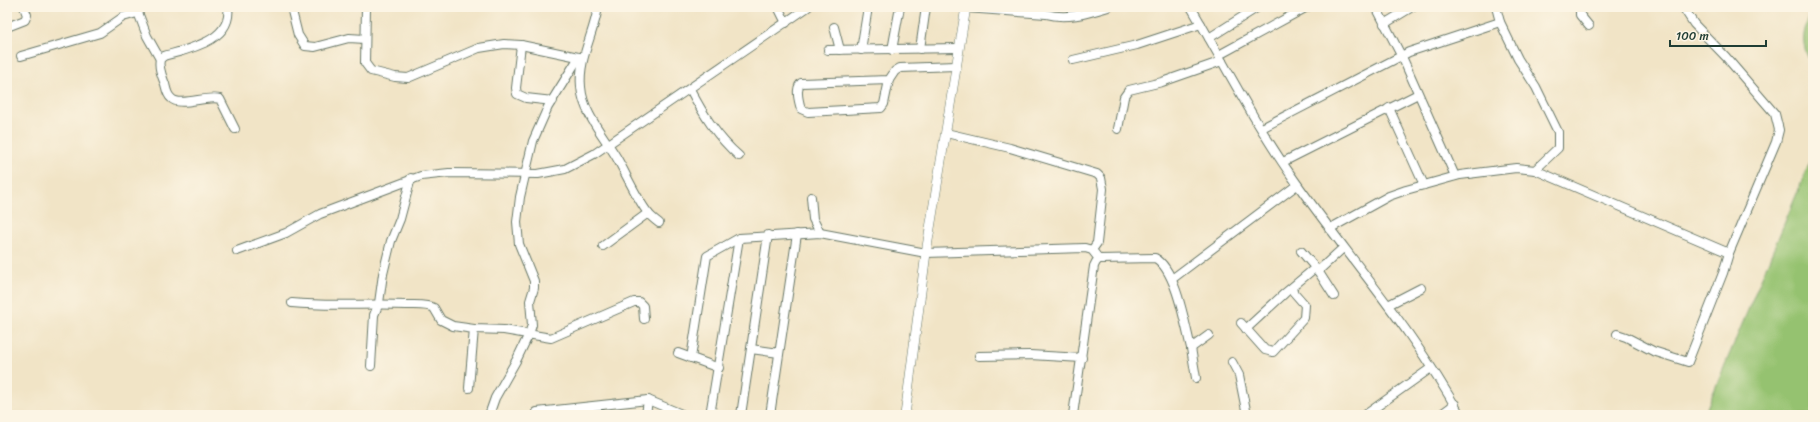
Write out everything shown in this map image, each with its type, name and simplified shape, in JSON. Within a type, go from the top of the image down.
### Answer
[{"type":"street","points":[[7,28],[25,20],[27,15],[24,7]]},
{"type":"street","points":[[160,59],[164,56],[197,47],[207,42],[228,22],[228,7]]},
{"type":"street","points":[[291,7],[298,35],[305,46],[315,47],[349,38],[365,39]]},
{"type":"street","points":[[366,7],[365,63],[369,69],[382,74],[402,78],[414,76],[488,46],[504,44],[521,45],[581,58]]},
{"type":"street","points":[[489,415],[494,398],[505,383],[529,334],[532,320],[531,298],[534,288],[534,281],[519,244],[518,234],[520,197],[533,141],[548,107],[581,58],[593,33],[598,7]]},
{"type":"street","points":[[778,7],[786,23]]},
{"type":"street","points":[[237,251],[286,233],[320,214],[411,178],[432,174],[449,173],[525,175],[554,172],[565,169],[594,154],[609,144],[808,7]]},
{"type":"street","points":[[861,50],[868,7]]},
{"type":"street","points":[[892,50],[900,7]]},
{"type":"street","points":[[920,49],[926,7]]},
{"type":"street","points":[[905,415],[926,254],[966,7],[1046,14],[1059,17],[1108,7]]},
{"type":"street","points":[[1191,7],[1262,128],[1298,185],[1329,229],[1388,305],[1431,368],[1460,415]]},
{"type":"street","points":[[1210,38],[1258,7]]},
{"type":"street","points":[[1118,130],[1124,97],[1129,90],[1162,82],[1221,58],[1307,7]]},
{"type":"street","points":[[1376,7],[1401,56],[1455,176]]},
{"type":"street","points":[[1384,24],[1412,7]]},
{"type":"street","points":[[1496,7],[1500,22],[1518,59],[1536,87],[1558,132],[1558,148],[1535,170]]},
{"type":"street","points":[[1580,7],[1580,15],[1589,26]]},
{"type":"street","points":[[1617,334],[1653,351],[1688,362],[1723,274],[1729,252],[1776,142],[1779,130],[1775,114],[1694,24],[1683,7]]},
{"type":"street","points":[[21,56],[100,33],[123,17],[137,10],[147,36],[160,59],[160,70],[168,94],[172,100],[178,102],[209,98],[220,99],[235,129]]},
{"type":"street","points":[[1262,128],[1401,56],[1500,22]]},
{"type":"street","points":[[1073,60],[1137,45],[1201,24]]},
{"type":"street","points":[[834,27],[840,50]]},
{"type":"street","points":[[521,45],[516,88],[518,94],[526,98],[553,101]]},
{"type":"street","points":[[828,50],[959,48]]},
{"type":"street","points":[[581,58],[580,87],[583,100],[590,115],[609,144],[648,213],[659,223]]},
{"type":"street","points":[[889,80],[801,83],[798,89],[801,109],[805,112],[882,108],[889,80],[895,71],[900,68],[956,66]]},
{"type":"street","points":[[690,88],[713,129],[724,144],[739,156]]},
{"type":"street","points":[[1283,162],[1418,94]]},
{"type":"street","points":[[1389,108],[1424,185]]},
{"type":"street","points":[[946,133],[1010,148],[1096,174],[1101,178],[1103,189],[1097,243],[1092,250]]},
{"type":"street","points":[[1329,229],[1389,196],[1455,176],[1516,168],[1535,170],[1729,252]]},
{"type":"street","points":[[371,366],[373,322],[379,303],[383,274],[391,241],[400,219],[411,178]]},
{"type":"street","points":[[1172,279],[1298,185]]},
{"type":"street","points":[[811,197],[813,219],[820,233]]},
{"type":"street","points":[[603,246],[648,213]]},
{"type":"street","points":[[691,358],[707,256],[739,238],[768,235],[820,233],[926,254],[1084,248],[1092,250],[1099,259]]},
{"type":"street","points":[[770,415],[797,234]]},
{"type":"street","points":[[741,415],[768,235]]},
{"type":"street","points":[[710,415],[719,368],[739,238]]},
{"type":"street","points":[[1291,289],[1305,305],[1304,318],[1273,352],[1268,352],[1243,326],[1344,248]]},
{"type":"street","points":[[1301,251],[1317,270],[1334,296]]},
{"type":"street","points":[[1073,415],[1094,266],[1099,259],[1155,258],[1161,261],[1172,279],[1191,348],[1196,378]]},
{"type":"street","points":[[1388,305],[1421,288]]},
{"type":"street","points":[[292,304],[333,305],[379,303],[432,306],[437,311],[441,320],[448,325],[474,329],[504,330],[550,338],[634,302],[639,302],[643,306],[644,319]]},
{"type":"street","points":[[469,388],[474,329]]},
{"type":"street","points":[[1191,348],[1209,335]]},
{"type":"street","points":[[751,349],[779,353]]},
{"type":"street","points":[[678,353],[719,368]]},
{"type":"street","points":[[980,356],[1030,355],[1082,358]]},
{"type":"street","points":[[1232,362],[1239,375],[1247,415]]},
{"type":"street","points":[[1365,415],[1431,368]]},
{"type":"street","points":[[537,415],[537,412],[648,400],[684,415]]},
{"type":"street","points":[[646,415],[648,400]]},
{"type":"street","points":[[1440,415],[1454,404]]},
{"type":"green space","points":[[1813,8],[1813,68],[1804,44],[1804,32]]},
{"type":"green space","points":[[1813,155],[1813,415],[1704,415]]}]
